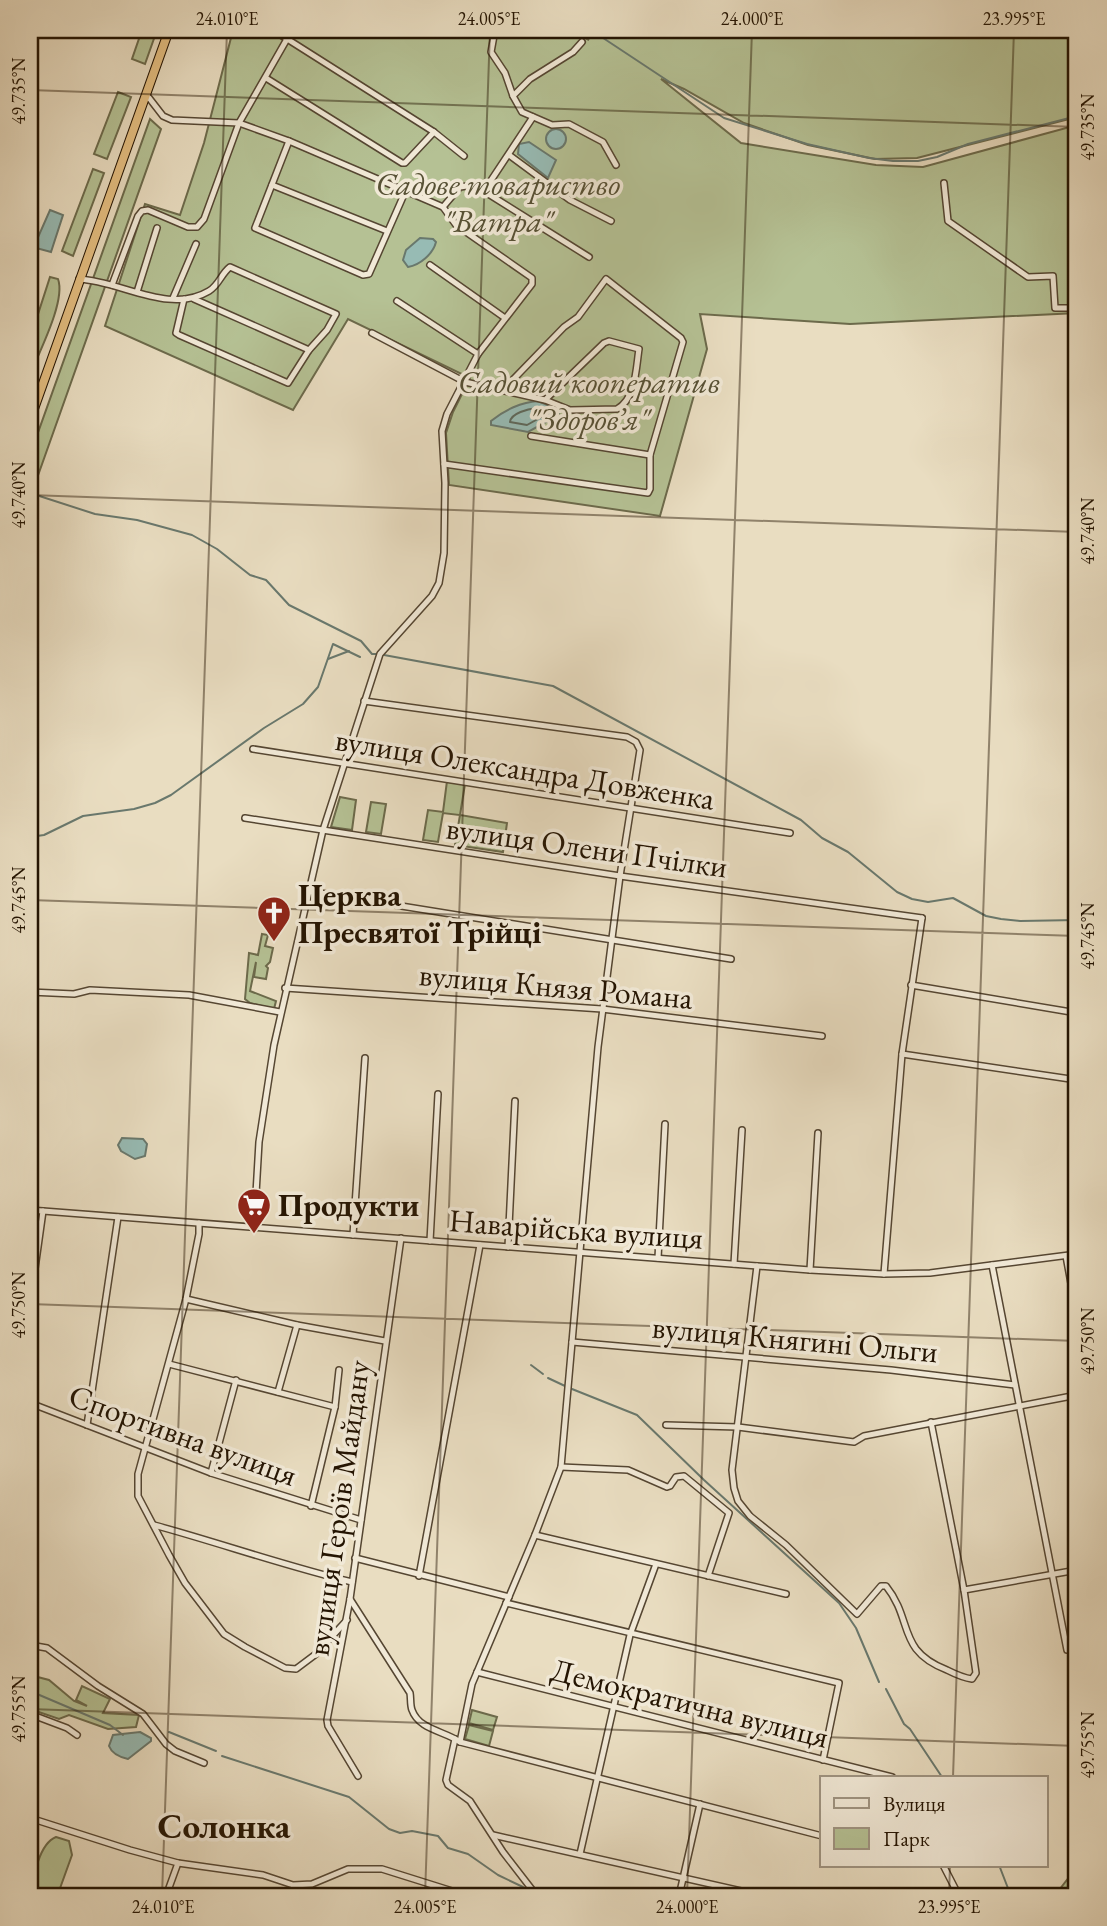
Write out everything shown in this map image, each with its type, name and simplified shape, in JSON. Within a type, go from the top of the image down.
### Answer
[{"type":"highway","points":[[30,420],[169,30]]},
{"type":"street","points":[[273,30],[434,132],[464,156]]},
{"type":"street","points":[[495,30],[491,52],[505,73],[522,111],[552,125],[569,124],[603,142],[616,165]]},
{"type":"street","points":[[112,285],[142,211],[148,210],[188,227],[197,227],[204,219],[239,123],[287,39]]},
{"type":"street","points":[[513,96],[530,79],[573,52],[582,42]]},
{"type":"street","points":[[265,78],[402,163],[434,132]]},
{"type":"street","points":[[146,94],[163,116],[172,121],[239,123],[289,141],[443,207],[456,225],[532,278],[532,284],[478,354],[447,414],[442,431],[445,483],[444,553],[439,583],[432,596],[380,654],[323,830],[280,1012],[259,1142],[254,1228]]},
{"type":"street","points":[[484,191],[533,117]]},
{"type":"street","points":[[289,141],[255,228],[363,275],[369,274],[406,190]]},
{"type":"street","points":[[509,155],[570,200],[611,221]]},
{"type":"street","points":[[944,183],[948,221],[1028,277],[1053,276],[1055,308],[1077,308]]},
{"type":"street","points":[[272,185],[387,231]]},
{"type":"street","points":[[443,207],[460,187],[474,185],[589,257]]},
{"type":"street","points":[[137,292],[157,228]]},
{"type":"street","points":[[173,298],[196,244]]},
{"type":"street","points":[[430,265],[506,318]]},
{"type":"street","points":[[184,299],[176,333],[285,383],[288,383],[336,314],[230,267],[225,270],[217,285],[194,299]]},
{"type":"street","points":[[79,279],[96,280],[137,292],[194,299],[309,350]]},
{"type":"street","points":[[444,464],[644,494],[650,489],[650,455],[683,342],[606,279],[578,317],[564,327],[503,390]]},
{"type":"street","points":[[397,301],[478,354]]},
{"type":"street","points":[[372,333],[465,382],[545,400],[570,410],[617,410],[628,400],[639,349],[609,341],[545,400]]},
{"type":"street","points":[[531,436],[650,455]]},
{"type":"street","points":[[364,701],[627,737],[636,742],[640,750],[602,1009],[561,1467],[472,1684],[446,1780],[448,1785],[470,1801],[537,1896]]},
{"type":"street","name":"вулиця Олександра Довженка","points":[[253,749],[790,833]]},
{"type":"street","name":"вулиця Олени Пчілки","points":[[246,818],[620,876],[921,918],[911,985]]},
{"type":"street","points":[[309,891],[731,959]]},
{"type":"street","points":[[884,1274],[902,1054],[911,985],[1077,1013]]},
{"type":"street","name":"вулиця Князя Романа","points":[[285,988],[602,1009],[822,1036]]},
{"type":"street","points":[[30,992],[74,994],[90,990],[189,995],[280,1012]]},
{"type":"street","points":[[902,1054],[1077,1080]]},
{"type":"street","points":[[354,1235],[365,1058]]},
{"type":"street","points":[[430,1241],[438,1094]]},
{"type":"street","points":[[508,1247],[515,1101]]},
{"type":"street","points":[[659,1258],[665,1124]]},
{"type":"street","points":[[734,1264],[741,1130]]},
{"type":"street","points":[[810,1270],[818,1133]]},
{"type":"street","name":"Наварійська вулиця","points":[[30,1210],[884,1274],[930,1273],[1077,1254]]},
{"type":"street","points":[[30,1304],[43,1211]]},
{"type":"street","points":[[87,1425],[118,1217]]},
{"type":"street","points":[[199,1223],[186,1299],[136,1490],[185,1583],[224,1634],[244,1647],[285,1668],[296,1669],[306,1664],[346,1620]]},
{"type":"street","name":"вулиця Героїв Майдану","points":[[358,1776],[327,1720],[350,1599],[401,1238]]},
{"type":"street","points":[[419,1576],[480,1245]]},
{"type":"street","points":[[1066,1256],[1077,1315]]},
{"type":"street","points":[[992,1265],[1067,1650]]},
{"type":"street","points":[[757,1266],[732,1470],[733,1488],[738,1501],[750,1516],[786,1545],[857,1614],[881,1586],[886,1586],[905,1623],[910,1643],[919,1654],[929,1663],[972,1679],[976,1673],[964,1590],[931,1422]]},
{"type":"street","points":[[186,1299],[297,1325],[386,1340]]},
{"type":"street","points":[[278,1392],[297,1325]]},
{"type":"street","name":"вулиця Княгині Ольги","points":[[572,1342],[891,1370],[1015,1385]]},
{"type":"street","points":[[169,1364],[335,1406]]},
{"type":"street","points":[[311,1506],[335,1406],[339,1370]]},
{"type":"street","points":[[211,1473],[236,1380]]},
{"type":"street","points":[[666,1425],[738,1427],[854,1442],[864,1436],[1077,1395]]},
{"type":"street","name":"Спортивна вулиця","points":[[30,1403],[211,1473],[361,1520]]},
{"type":"street","points":[[561,1467],[628,1470],[667,1487],[680,1475],[688,1478],[729,1513],[708,1576]]},
{"type":"street","points":[[154,1525],[228,1545],[313,1573],[352,1582]]},
{"type":"street","points":[[535,1535],[786,1594]]},
{"type":"street","points":[[355,1558],[630,1635],[839,1683],[823,1760]]},
{"type":"street","points":[[580,1854],[630,1635],[656,1564]]},
{"type":"street","points":[[964,1590],[1077,1570]]},
{"type":"street","points":[[350,1599],[410,1693],[411,1708],[418,1720],[430,1728],[458,1740],[820,1835]]},
{"type":"street","points":[[30,1645],[47,1648],[98,1686],[143,1714],[166,1744],[175,1751],[204,1763]]},
{"type":"street","name":"Демократична вулиця","points":[[477,1672],[888,1776]]},
{"type":"street","points":[[30,1714],[67,1728],[77,1735]]},
{"type":"street","points":[[679,1896],[700,1804]]},
{"type":"street","points":[[30,1818],[178,1863],[263,1875],[293,1885],[312,1884],[348,1869],[382,1869],[468,1896]]},
{"type":"street","points":[[493,1835],[764,1896]]},
{"type":"street","points":[[166,1896],[178,1863]]},
{"type":"street","points":[[944,1867],[959,1896]]},
{"type":"green space","points":[[142,30],[157,30],[145,64],[132,59]]},
{"type":"green space","name":"Садове товариство \"Ватра\"","points":[[233,30],[570,30],[589,40],[579,30],[1077,30],[1077,117],[917,158],[875,159],[808,145],[744,123],[661,79],[741,143],[876,165],[923,167],[1077,125],[1077,313],[850,324],[700,314],[707,349],[660,516],[449,485],[446,433],[470,378],[348,319],[293,410],[105,326],[145,204],[180,215],[204,143]]},
{"type":"green space","points":[[118,92],[131,97],[107,159],[94,154]]},
{"type":"green space","points":[[150,119],[161,129],[30,498],[30,455]]},
{"type":"green space","points":[[93,169],[104,173],[73,256],[62,251]]},
{"type":"green space","points":[[50,277],[58,279],[58,300],[30,375],[30,339]]},
{"type":"green space","points":[[447,781],[465,784],[460,815],[443,813],[438,842],[423,840],[428,810],[443,812]]},
{"type":"green space","points":[[340,797],[356,800],[352,830],[331,827]]},
{"type":"green space","points":[[371,802],[386,804],[381,834],[366,832]]},
{"type":"green space","points":[[460,815],[507,823],[503,852],[455,845]]},
{"type":"green space","points":[[262,934],[268,935],[265,946],[273,948],[270,962],[266,966],[266,979],[254,977],[256,962],[250,991],[276,1001],[274,1009],[250,1003],[245,999],[249,953],[258,955]]},
{"type":"green space","points":[[30,1675],[49,1680],[74,1701],[87,1706],[76,1700],[82,1686],[110,1699],[103,1713],[139,1715],[136,1727],[108,1729],[69,1715],[59,1719],[30,1709]]},
{"type":"green space","points":[[472,1710],[497,1717],[493,1730],[469,1723]]},
{"type":"green space","points":[[469,1725],[493,1731],[489,1746],[465,1739]]},
{"type":"green space","points":[[56,1837],[69,1841],[72,1855],[59,1891],[46,1896],[37,1891],[36,1869],[46,1846]]},
{"type":"green space","points":[[1077,1867],[1077,1896],[1055,1896],[1056,1894]]},
{"type":"water","points":[[556,129],[563,132],[566,139],[563,146],[556,149],[549,146],[546,139],[549,132]]},
{"type":"water","points":[[529,142],[556,160],[548,178],[518,154],[519,144]]},
{"type":"water","points":[[50,210],[63,215],[51,252],[36,248],[35,244]]},
{"type":"water","points":[[420,238],[433,239],[436,242],[425,258],[408,267],[403,260],[406,250]]},
{"type":"water","points":[[538,401],[560,412],[528,432],[491,425],[491,421],[507,410]]},
{"type":"water","points":[[122,1138],[143,1139],[147,1144],[145,1156],[135,1159],[121,1151],[118,1145]]},
{"type":"water","points":[[140,1732],[151,1738],[151,1741],[128,1759],[116,1755],[110,1749],[113,1735]]},
{"type":"waterway","points":[[591,30],[724,118],[807,144],[869,158],[918,161],[937,157],[968,144],[1077,116]]},
{"type":"waterway","points":[[30,493],[95,514],[137,520],[192,535],[217,549],[250,575],[266,580],[289,605],[361,641],[372,654],[377,654]]},
{"type":"waterway","points":[[30,837],[44,835],[83,816],[134,809],[171,795],[264,728],[303,704],[318,687],[333,644],[360,657]]},
{"type":"waterway","points":[[328,659],[349,651]]},
{"type":"waterway","points":[[384,655],[553,686],[801,820],[822,838],[848,852],[897,892],[912,899],[928,902],[953,898],[986,916],[1001,919],[1077,920]]},
{"type":"waterway","points":[[531,1365],[543,1374]]},
{"type":"waterway","points":[[548,1378],[565,1386]]},
{"type":"waterway","points":[[572,1389],[637,1415],[839,1603],[856,1628],[879,1682]]},
{"type":"waterway","points":[[886,1689],[904,1724],[941,1776]]},
{"type":"waterway","points":[[30,1691],[110,1725],[123,1735]]},
{"type":"waterway","points":[[169,1732],[216,1751]]},
{"type":"waterway","points":[[222,1756],[349,1797],[389,1829],[400,1833],[412,1831],[438,1836],[448,1848],[468,1854],[498,1875],[523,1887],[530,1896]]},
{"type":"waterway","points":[[1000,1867],[1011,1896]]},
{"type":"place","name":"Церква Пресвятої Трійці","points":[[274,943]]},
{"type":"place","name":"Продукти","points":[[254,1235]]},
{"type":"district","name":"Солонка","points":[[224,1826]]},
{"type":"park label","name":"Садовий кооператив \"Здоров’я\"","points":[[589,400]]}]
